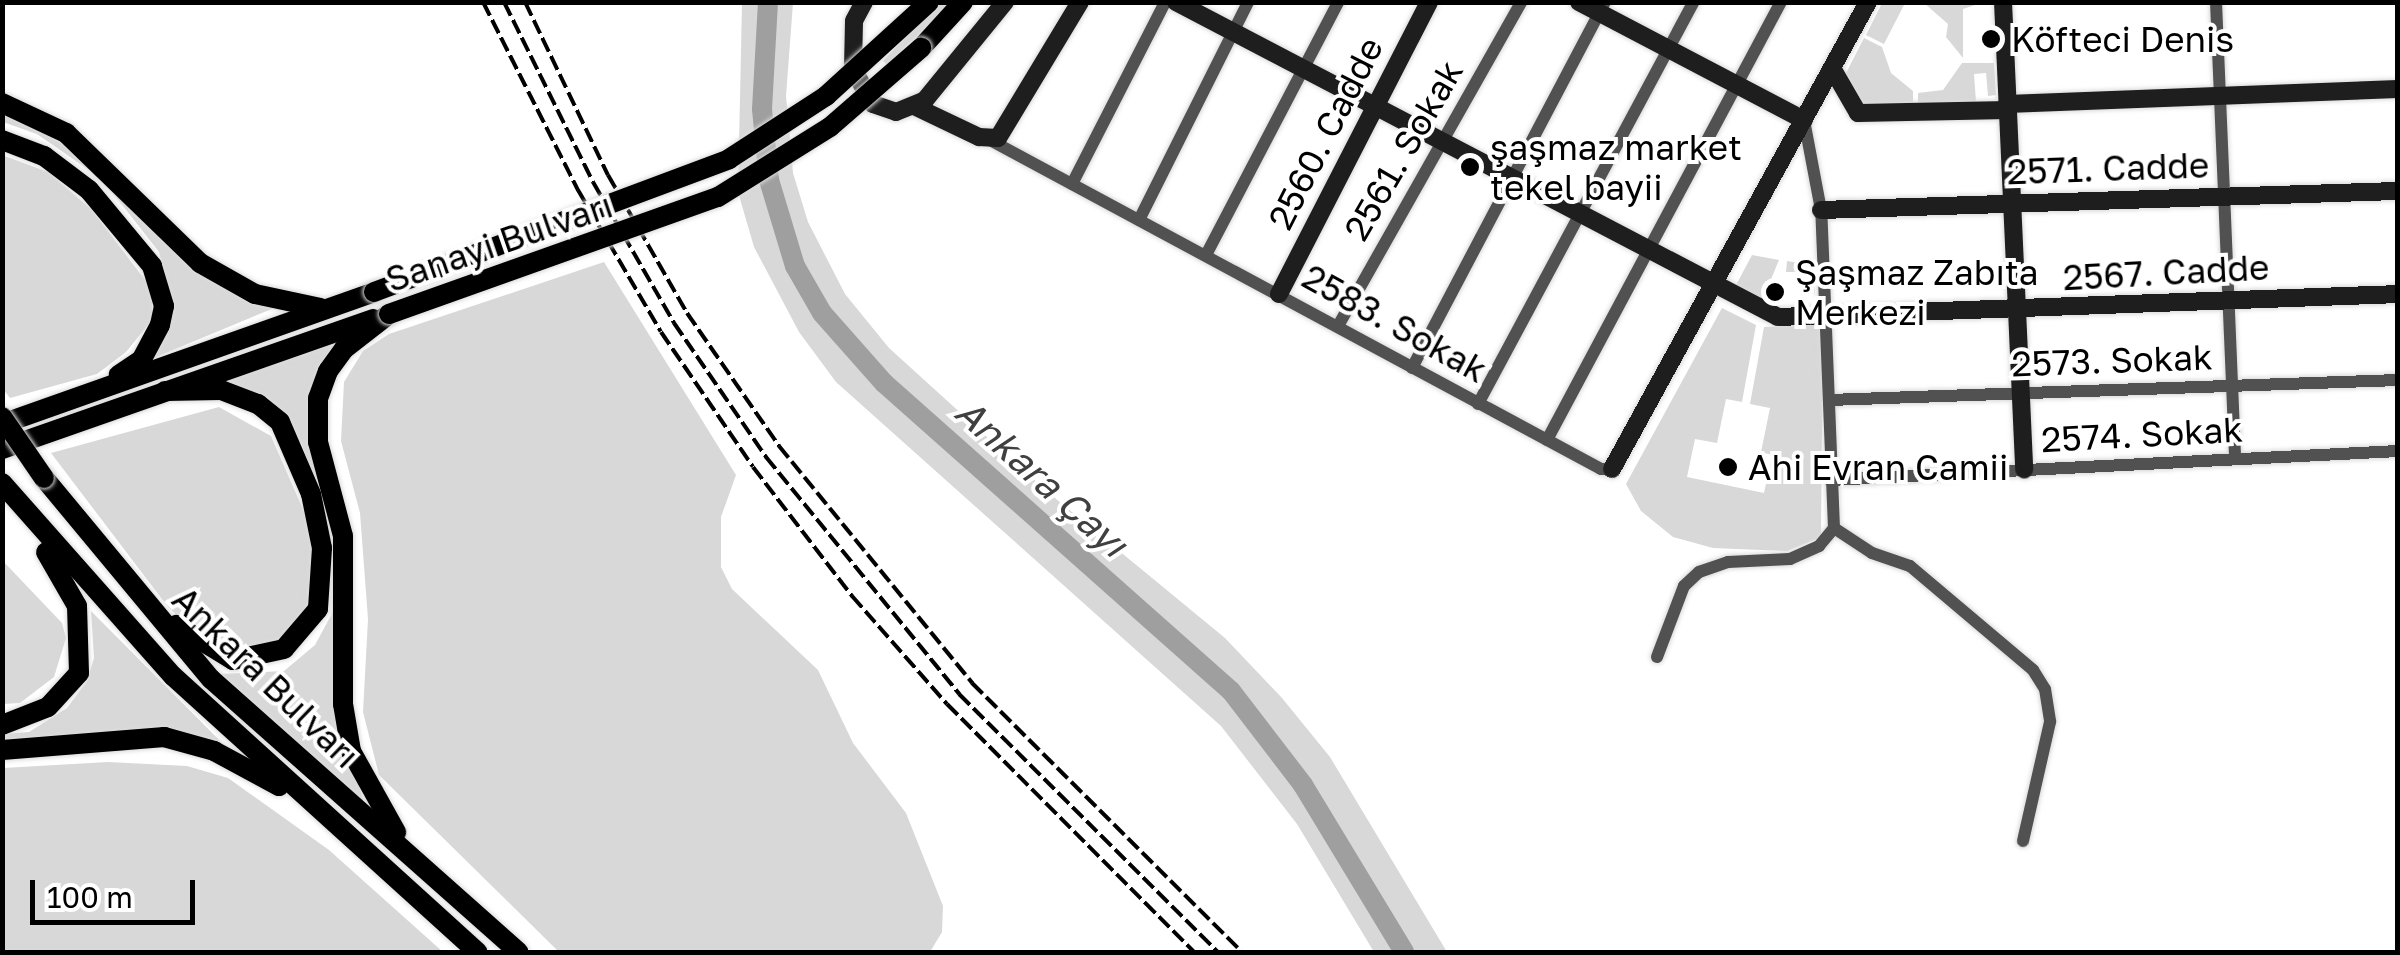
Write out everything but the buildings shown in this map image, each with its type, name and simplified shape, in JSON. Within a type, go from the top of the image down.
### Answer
[{"type":"main road","name":"Sanayi Bulvarı","points":[[2,424],[660,190],[729,158],[826,96],[929,2]]},
{"type":"main road","name":"Sanayi Bulvarı","points":[[2,449],[718,197],[830,127],[921,48],[964,2]]},
{"type":"main road","points":[[2,103],[66,133],[211,270],[255,294],[324,308]]},
{"type":"main road","points":[[2,140],[44,156],[90,190],[156,277],[164,306],[156,338],[141,360],[100,390]]},
{"type":"main road","points":[[388,314],[344,348],[328,370],[318,398],[318,442],[343,536],[344,704],[350,751],[377,805],[414,858]]},
{"type":"main road","points":[[123,580],[202,646],[233,660],[284,649],[318,609],[318,530],[297,454],[280,422],[222,390],[165,390]]},
{"type":"main road","name":"Ankara Bulvarı","points":[[2,417],[123,580],[211,678],[518,952]]},
{"type":"main road","name":"Ankara Bulvarı","points":[[2,483],[22,512],[172,676],[477,952]]},
{"type":"main road","points":[[2,725],[48,707],[79,673],[82,654],[76,606],[22,512]]},
{"type":"main road","points":[[2,750],[164,738],[214,751],[319,810]]},
{"type":"street","points":[[864,2],[853,31],[857,82],[882,109],[916,107],[990,140],[1012,122],[1080,2]]},
{"type":"street","points":[[916,107],[1005,2]]},
{"type":"street","points":[[1072,184],[1164,2]]},
{"type":"street","name":"2567. Cadde","points":[[1176,2],[1764,314],[1827,318],[2398,294]]},
{"type":"street","points":[[1139,220],[1248,2]]},
{"type":"street","points":[[1206,255],[1338,2]]},
{"type":"street","name":"2560. Cadde","points":[[1279,294],[1430,2]]},
{"type":"street","name":"2561. Sokak","points":[[1338,326],[1521,2]]},
{"type":"street","points":[[1579,2],[1602,8],[1668,49],[1804,120]]},
{"type":"street","points":[[1478,404],[1694,2]]},
{"type":"street","points":[[1547,440],[1781,2]]},
{"type":"street","points":[[1612,469],[1868,2]]},
{"type":"street","points":[[2216,2],[2235,458]]},
{"type":"street","points":[[1998,5],[2008,106],[2024,470]]},
{"type":"street","points":[[1412,368],[1602,8]]},
{"type":"street","points":[[1832,68],[1858,113],[2398,89]]},
{"type":"street","points":[[1657,657],[1684,586],[1699,572],[1728,562],[1790,560],[1819,546],[1834,528],[1821,210],[1804,120]]},
{"type":"street","name":"2583. Sokak","points":[[990,140],[1478,404],[1612,469]]},
{"type":"street","name":"2571. Cadde","points":[[1821,210],[2398,190]]},
{"type":"street","name":"2573. Sokak","points":[[1829,400],[2398,380]]},
{"type":"street","name":"2574. Sokak","points":[[1830,480],[2398,452]]},
{"type":"street","points":[[1834,528],[1872,552],[1910,566],[2039,679],[2050,722],[2023,841]]},
{"type":"shaded area","points":[[742,3],[793,3],[786,96],[793,173],[808,222],[845,294],[889,348],[1050,494],[1225,638],[1282,698],[1330,757],[1447,952],[1374,952],[1297,824],[1221,726],[836,382],[799,332],[754,247],[738,192]]},
{"type":"shaded area","points":[[938,3],[950,3],[887,65],[883,61]]},
{"type":"shaded area","points":[[1882,3],[1920,3],[1904,5],[1884,44],[1866,35]]},
{"type":"shaded area","points":[[1924,3],[1978,4],[1963,9],[1963,58],[1946,37],[1948,24]]},
{"type":"shaded area","points":[[1864,38],[1882,47],[1891,73],[1913,91],[1913,103],[1859,103],[1846,73]]},
{"type":"shaded area","points":[[1962,63],[1994,63],[1996,95],[1988,96],[1986,73],[1974,74],[1976,102],[1918,103],[1918,93],[1943,90]]},
{"type":"shaded area","points":[[2,109],[93,162],[191,269],[274,308],[149,360],[172,305],[159,252],[102,179],[37,134],[3,122]]},
{"type":"shaded area","points":[[2,155],[48,172],[91,209],[152,289],[152,320],[126,352],[97,374],[10,398],[3,389]]},
{"type":"shaded area","points":[[1752,255],[1779,260],[1762,301],[1735,287]]},
{"type":"shaded area","points":[[1787,261],[1813,265],[1815,297],[1811,277],[1798,281],[1798,272],[1786,272]]},
{"type":"shaded area","points":[[604,262],[736,475],[721,517],[721,567],[732,589],[818,670],[853,743],[906,813],[943,906],[942,932],[930,952],[559,952],[379,775],[363,712],[368,619],[360,513],[341,441],[344,382],[363,351],[389,334]]},
{"type":"shaded area","points":[[1722,308],[1756,325],[1742,402],[1726,399],[1717,443],[1695,439],[1687,477],[1764,493],[1772,455],[1761,452],[1770,408],[1750,404],[1764,327],[1823,324],[1821,537],[1787,551],[1713,548],[1673,537],[1641,511],[1626,484]]},
{"type":"shaded area","points":[[343,337],[319,378],[338,516],[348,750],[364,802],[221,674],[284,671],[315,645],[335,608],[327,514],[302,445],[267,397],[221,379]]},
{"type":"shaded area","points":[[219,407],[271,436],[306,516],[314,563],[307,612],[285,639],[246,652],[197,634],[168,607],[51,453]]},
{"type":"shaded area","points":[[2,560],[62,623],[66,638],[54,677],[20,703],[3,704]]},
{"type":"shaded area","points":[[91,611],[241,762],[169,741],[3,745],[3,734],[29,732],[67,708],[87,681],[94,658]]},
{"type":"shaded area","points":[[108,762],[187,766],[228,778],[329,850],[443,952],[3,952],[3,768]]},
{"type":"waterway","name":"Ankara Çayı","points":[[768,2],[762,109],[769,180],[795,266],[822,313],[884,383],[1231,691],[1303,785],[1404,952]]},
{"type":"railway","points":[[483,2],[578,190],[661,332],[753,467],[852,596],[947,704],[1194,952]]},
{"type":"railway","points":[[504,2],[593,182],[674,323],[766,457],[959,694],[1218,952]]},
{"type":"railway","points":[[525,2],[608,175],[687,313],[779,446],[972,683],[1242,952]]},
{"type":"place","name":"Köfteci Denis","points":[[1991,39]]},
{"type":"place","name":"şaşmaz market tekel bayii","points":[[1470,167]]},
{"type":"place","name":"Şaşmaz Zabıta Merkezi","points":[[1775,292]]},
{"type":"place","name":"Ahi Evran Camii","points":[[1728,467]]}]
